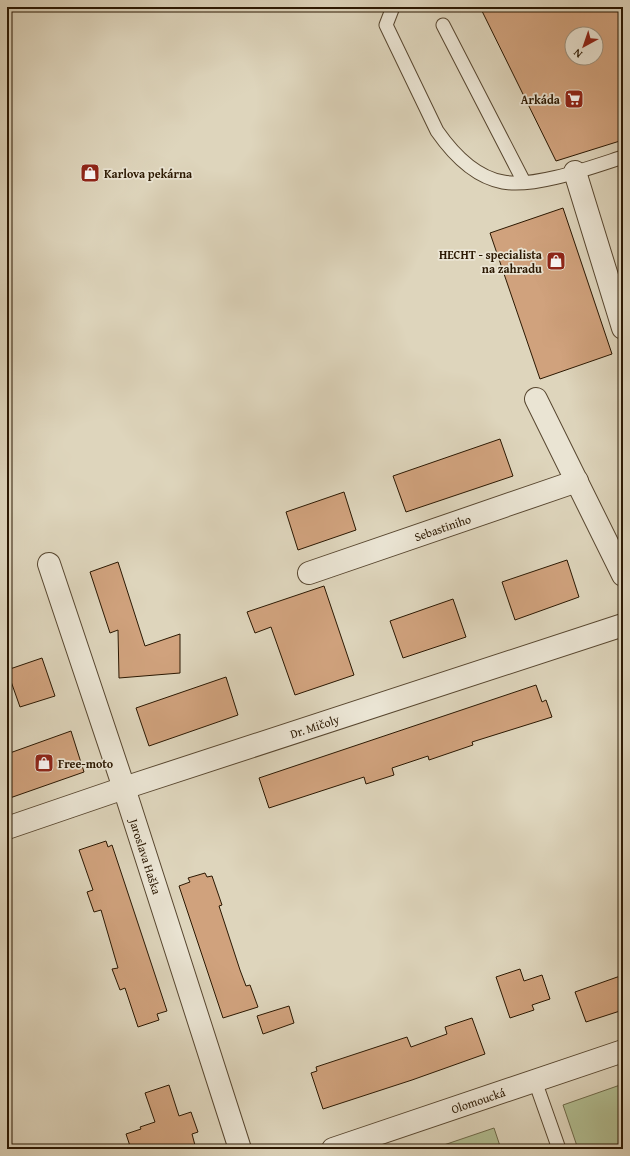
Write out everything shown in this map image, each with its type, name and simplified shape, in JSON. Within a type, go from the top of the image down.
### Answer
[{"type":"street","points":[[575,172],[623,328]]},
{"type":"street","points":[[536,399],[623,575]]},
{"type":"street","name":"Sebastiniho","points":[[309,573],[577,482]]},
{"type":"street","name":"Jaroslava Haška","points":[[49,564],[124,788],[240,1149]]},
{"type":"street","name":"Dr. Mičoly","points":[[7,828],[124,788],[623,625]]},
{"type":"street","name":"Olomoucká","points":[[333,1149],[623,1051]]},
{"type":"lane","points":[[393,7],[386,25],[437,131],[447,146],[472,168],[487,176],[504,182],[524,182],[575,172],[623,157]]},
{"type":"lane","points":[[443,25],[524,182]]},
{"type":"lane","points":[[535,1081],[560,1149]]},
{"type":"green space","points":[[623,1084],[623,1149],[578,1149],[563,1105]]},
{"type":"green space","points":[[494,1128],[501,1149],[468,1149],[461,1147],[447,1147],[432,1149]]},
{"type":"building","name":"Arkáda","points":[[480,7],[623,7],[623,140],[556,161]]},
{"type":"building","points":[[563,208],[612,354],[540,379],[490,233]]},
{"type":"building","points":[[500,439],[513,476],[406,512],[393,476]]},
{"type":"building","points":[[344,492],[356,530],[298,550],[286,512]]},
{"type":"building","points":[[567,560],[579,597],[515,620],[502,582]]},
{"type":"building","points":[[118,562],[145,646],[180,634],[180,673],[119,678],[118,630],[110,633],[90,572]]},
{"type":"building","points":[[324,586],[354,675],[295,695],[271,627],[255,633],[247,612]]},
{"type":"building","points":[[453,599],[466,637],[403,658],[390,621]]},
{"type":"building","points":[[42,658],[55,696],[20,707],[7,670]]},
{"type":"building","points":[[226,677],[238,715],[149,746],[136,708]]},
{"type":"building","points":[[536,685],[542,702],[546,700],[552,717],[472,742],[473,745],[429,760],[428,756],[392,768],[394,775],[366,784],[364,777],[269,808],[259,778]]},
{"type":"building","name":"Free-moto","points":[[71,731],[84,772],[7,799],[7,754]]},
{"type":"building","points":[[106,841],[108,847],[112,845],[167,1011],[157,1014],[159,1020],[138,1027],[125,988],[120,990],[112,969],[118,968],[101,910],[94,912],[87,892],[93,890],[79,850]]},
{"type":"building","points":[[205,873],[207,877],[212,876],[222,905],[219,906],[240,970],[246,986],[250,985],[258,1007],[223,1018],[179,886],[190,882],[188,878]]},
{"type":"building","points":[[520,969],[524,981],[542,975],[550,999],[532,1005],[534,1010],[510,1018],[496,977]]},
{"type":"building","points":[[623,975],[623,1010],[586,1022],[575,992]]},
{"type":"building","points":[[289,1006],[294,1023],[263,1034],[257,1016]]},
{"type":"building","points":[[472,1018],[485,1054],[323,1109],[311,1073],[317,1071],[316,1067],[407,1037],[411,1047],[447,1034],[445,1027]]},
{"type":"building","points":[[169,1085],[179,1116],[191,1112],[198,1132],[192,1134],[196,1149],[131,1149],[126,1134],[155,1122],[145,1093]]},
{"type":"place","name":"Arkáda","points":[[574,99]]},
{"type":"place","name":"Karlova pekárna","points":[[90,173]]},
{"type":"place","name":"HECHT - specialista na zahradu","points":[[556,261]]},
{"type":"place","name":"Free-moto","points":[[44,763]]}]
